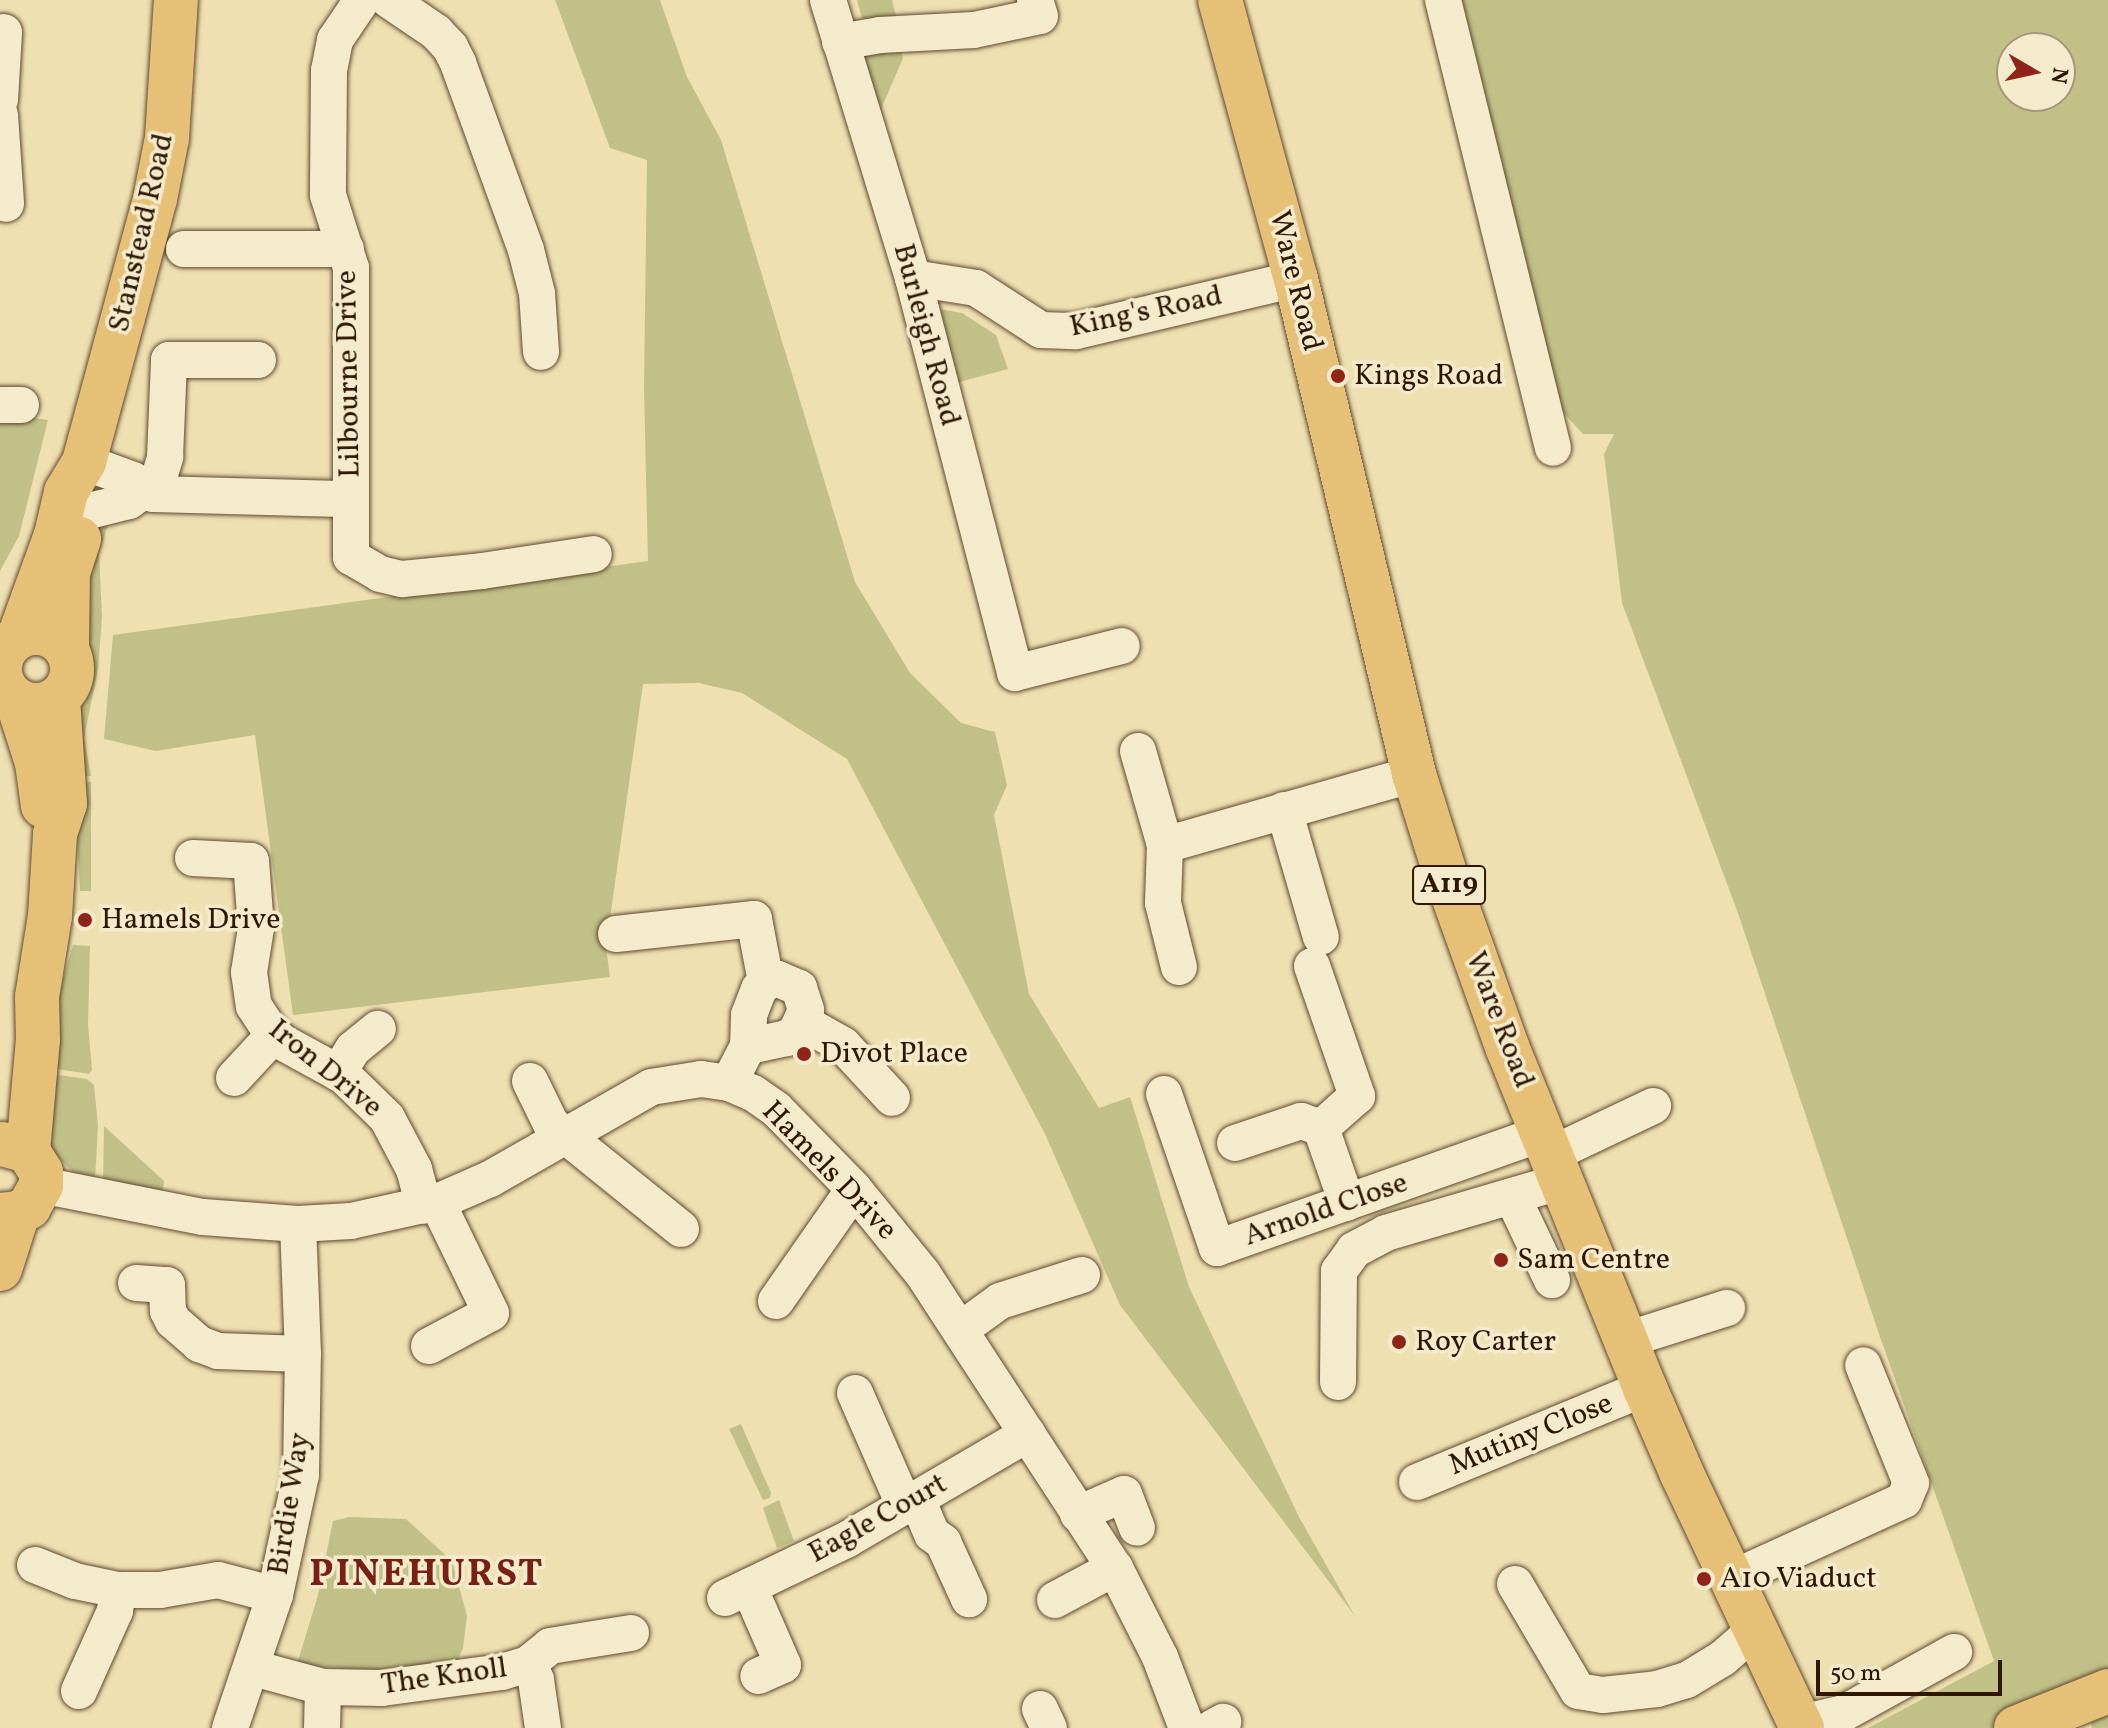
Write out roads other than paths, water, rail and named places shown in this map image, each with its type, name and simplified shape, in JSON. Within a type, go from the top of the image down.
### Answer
[{"type":"main road","name":"Stanstead Road","points":[[0,1269],[18,1182],[38,1040],[37,997],[50,916],[55,834],[65,804],[15,670],[66,492],[84,462],[155,199],[168,124],[176,0]]},
{"type":"main road","name":"Ware Road","points":[[1220,0],[1296,279],[1414,774],[1475,959],[1645,1388],[1801,1726]]},
{"type":"main road","name":"Stanstead Road","points":[[15,670],[30,634],[51,636],[67,650],[68,573],[88,496],[84,462]]},
{"type":"main road","name":"Stanstead Road","points":[[0,1115],[21,1026],[37,997]]},
{"type":"main road","points":[[2016,1728],[2108,1691]]},
{"type":"street","name":"Lilbourne Drive","points":[[362,0],[335,40],[329,70],[328,195],[351,268],[351,557],[380,574],[402,579],[594,554]]},
{"type":"street","points":[[389,0],[436,32],[450,47],[526,250],[537,293],[541,352]]},
{"type":"street","name":"Burleigh Road","points":[[828,0],[913,278],[1015,673],[1122,646]]},
{"type":"street","points":[[840,42],[880,35],[954,34],[1040,16],[1035,0]]},
{"type":"street","points":[[1443,0],[1553,448]]},
{"type":"street","points":[[0,100],[4,32]]},
{"type":"street","points":[[0,115],[6,204]]},
{"type":"street","name":"Lilbourne Drive","points":[[184,249],[346,249]]},
{"type":"street","name":"King's Road","points":[[913,278],[976,288],[1041,330],[1076,331],[1296,279]]},
{"type":"street","points":[[84,462],[133,480],[148,493],[165,457],[169,360],[258,360]]},
{"type":"street","name":"Lilbourne Drive","points":[[85,512],[148,493],[351,499]]},
{"type":"street","points":[[1138,751],[1165,845],[1163,903],[1179,967]]},
{"type":"street","points":[[1165,845],[1414,774]]},
{"type":"street","points":[[1284,810],[1317,952],[1357,1096],[1321,1128]]},
{"type":"street","name":"Iron Drive","points":[[193,858],[251,861],[256,928],[250,991],[254,1006],[274,1035],[338,1073],[370,1099],[394,1128],[431,1204],[491,1313],[429,1346]]},
{"type":"street","points":[[616,934],[754,919],[766,982]]},
{"type":"street","points":[[729,1083],[748,1046],[753,999],[766,982],[778,979],[799,988],[806,1010],[802,1022],[787,1038],[748,1046]]},
{"type":"street","points":[[802,1022],[843,1045],[892,1098]]},
{"type":"street","points":[[338,1073],[353,1049],[378,1029]]},
{"type":"street","points":[[234,1078],[274,1035]]},
{"type":"street","name":"Hamels Drive","points":[[18,1182],[203,1217],[298,1224],[351,1221],[431,1204],[490,1179],[651,1087],[685,1079],[729,1083],[776,1109],[854,1189],[915,1264],[1115,1568],[1160,1657],[1187,1728]]},
{"type":"street","points":[[530,1081],[544,1116],[564,1137],[681,1229]]},
{"type":"street","name":"Arnold Close","points":[[1164,1094],[1217,1248],[1347,1203],[1552,1156]]},
{"type":"street","points":[[1338,1382],[1339,1271],[1354,1250],[1386,1233],[1513,1198],[1552,1156],[1653,1106]]},
{"type":"street","points":[[1235,1143],[1301,1121],[1321,1128]]},
{"type":"street","points":[[1321,1128],[1347,1203]]},
{"type":"street","points":[[776,1301],[854,1189]]},
{"type":"street","points":[[1513,1198],[1552,1280]]},
{"type":"street","name":"Birdie Way","points":[[230,1728],[253,1668],[275,1595],[301,1475],[303,1354],[298,1224]]},
{"type":"street","points":[[960,1330],[1000,1301],[1082,1275]]},
{"type":"street","points":[[136,1283],[167,1285],[168,1311],[173,1321],[199,1344],[218,1351],[303,1354]]},
{"type":"street","points":[[1626,1340],[1727,1308]]},
{"type":"street","points":[[1731,1579],[1904,1500],[1911,1483],[1863,1365]]},
{"type":"street","name":"Mutiny Close","points":[[1417,1482],[1645,1388]]},
{"type":"street","points":[[855,1393],[911,1503],[932,1534],[943,1542],[969,1599]]},
{"type":"street","name":"Eagle Court","points":[[758,1676],[783,1665],[737,1592],[911,1503],[1028,1434]]},
{"type":"street","points":[[1078,1514],[1124,1494],[1137,1528]]},
{"type":"street","points":[[35,1565],[75,1581],[118,1590],[160,1590],[218,1580],[275,1595]]},
{"type":"street","points":[[1055,1600],[1115,1568]]},
{"type":"street","points":[[1515,1584],[1578,1691],[1603,1695],[1657,1689],[1687,1680],[1723,1658],[1755,1630]]},
{"type":"street","points":[[79,1691],[115,1611],[118,1590]]},
{"type":"street","name":"The Knoll","points":[[253,1668],[323,1687],[382,1688],[502,1672],[528,1664],[550,1646],[631,1633]]},
{"type":"street","points":[[1801,1726],[1844,1713],[1954,1652]]},
{"type":"street","points":[[528,1664],[536,1680],[543,1728]]},
{"type":"street","points":[[322,1728],[323,1687]]},
{"type":"place","name":"Kings Road","points":[[1338,376]]},
{"type":"place","name":"Hamels Drive","points":[[85,920]]},
{"type":"place","name":"Divot Place","points":[[804,1054]]},
{"type":"place","name":"Sam Centre","points":[[1501,1260]]},
{"type":"place","name":"Roy Carter","points":[[1399,1342]]},
{"type":"place","name":"A10 Viaduct","points":[[1704,1579]]},
{"type":"district","name":"PINEHURST","points":[[427,1576]]}]
